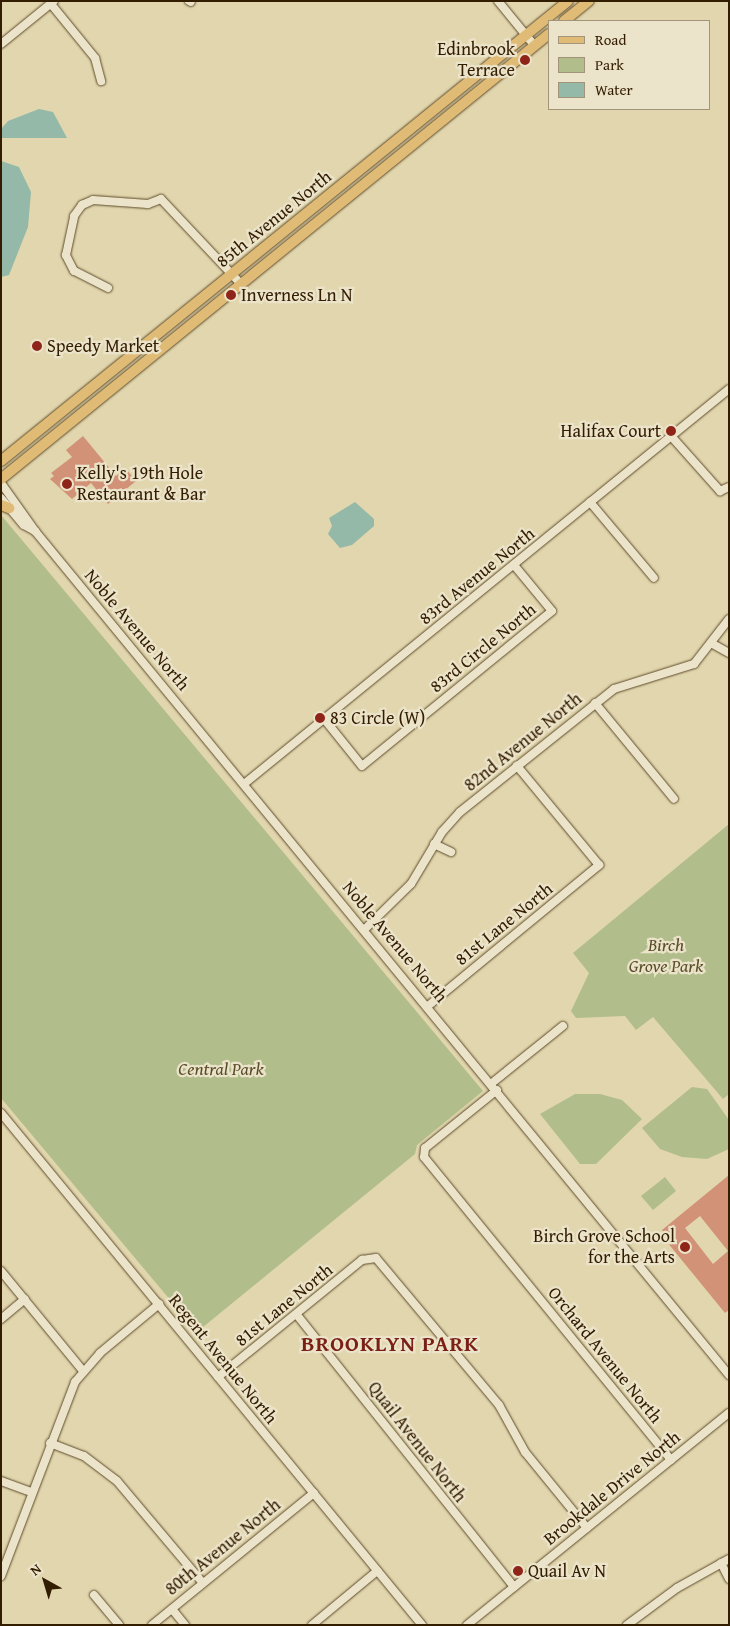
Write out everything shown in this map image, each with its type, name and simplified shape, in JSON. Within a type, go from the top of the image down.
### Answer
[{"type":"main road","name":"85th Avenue North","points":[[1,461],[568,1]]},
{"type":"main road","points":[[565,20],[589,1]]},
{"type":"main road","name":"85th Avenue North","points":[[1,479],[548,35]]},
{"type":"main road","points":[[1,450],[62,405],[79,399]]},
{"type":"street","points":[[498,1],[534,46]]},
{"type":"street","points":[[1,44],[52,3],[94,58],[101,81]]},
{"type":"street","points":[[108,288],[74,271],[66,255],[74,216],[93,200],[148,204],[161,199],[241,284]]},
{"type":"street","name":"83rd Avenue North","points":[[244,784],[729,390]]},
{"type":"street","points":[[671,436],[720,491],[729,487]]},
{"type":"street","name":"Noble Avenue North","points":[[1,483],[35,531],[495,1086],[729,1375]]},
{"type":"street","name":"Noble Avenue North","points":[[1,498],[5,506],[35,531]]},
{"type":"street","points":[[590,502],[654,578]]},
{"type":"street","name":"83rd Circle North","points":[[325,720],[362,766],[552,611],[514,564]]},
{"type":"street","name":"82nd Avenue North","points":[[365,929],[411,884],[450,821],[594,703],[627,682],[684,670],[712,642],[729,619]]},
{"type":"street","points":[[712,642],[729,653]]},
{"type":"street","points":[[594,703],[674,799]]},
{"type":"street","name":"81st Lane North","points":[[428,1006],[599,865],[517,766]]},
{"type":"street","points":[[434,844],[451,852]]},
{"type":"street","points":[[495,1086],[564,1026]]},
{"type":"street","name":"Orchard Avenue North","points":[[495,1086],[424,1152],[671,1460]]},
{"type":"street","name":"Regent Avenue North","points":[[1,1113],[422,1625]]},
{"type":"street","name":"81st Lane North","points":[[218,1377],[370,1257],[382,1262],[499,1405],[526,1452],[587,1528]]},
{"type":"street","points":[[1,1271],[83,1371]]},
{"type":"street","points":[[1,1319],[25,1299]]},
{"type":"street","points":[[1,1576],[66,1398],[83,1371],[159,1304]]},
{"type":"street","name":"Quail Avenue North","points":[[297,1315],[514,1587]]},
{"type":"street","name":"Brookdale Drive North","points":[[467,1625],[729,1413]]},
{"type":"street","points":[[50,1443],[84,1456],[117,1481],[203,1583]]},
{"type":"street","points":[[1,1481],[31,1492]]},
{"type":"street","name":"80th Avenue North","points":[[152,1625],[314,1494]]},
{"type":"street","points":[[627,1625],[677,1588],[725,1561],[729,1579]]},
{"type":"street","points":[[312,1625],[377,1571]]},
{"type":"street","points":[[94,1595],[119,1625]]},
{"type":"street","points":[[172,1609],[185,1625]]},
{"type":"green space","name":"Central Park","points":[[1,515],[483,1091],[417,1145],[415,1154],[197,1332],[1,1098]]},
{"type":"green space","name":"Birch Grove Park","points":[[729,824],[729,1094],[723,1099],[653,1017],[636,1030],[625,1016],[576,1018],[571,1011],[589,973],[573,953]]},
{"type":"green space","points":[[692,1087],[707,1089],[729,1120],[729,1149],[707,1159],[682,1157],[660,1149],[642,1128]]},
{"type":"green space","points":[[575,1094],[600,1094],[622,1100],[642,1119],[596,1164],[580,1164],[540,1114]]},
{"type":"green space","points":[[665,1177],[676,1191],[653,1210],[641,1196]]},
{"type":"water","points":[[39,109],[53,112],[67,138],[1,138],[1,129],[8,121]]},
{"type":"water","points":[[1,161],[19,167],[31,192],[28,227],[9,275],[1,277]]},
{"type":"water","points":[[355,502],[374,519],[374,526],[352,545],[340,548],[328,534],[332,526],[329,518]]},
{"type":"building","points":[[83,436],[116,476],[126,469],[136,481],[108,504],[91,483],[72,499],[50,479],[54,476],[51,473],[72,457],[66,450]]},
{"type":"building","name":"Birch Grove School for the Arts","points":[[729,1175],[729,1310],[725,1313],[667,1242],[670,1240],[662,1230]],"holes":[[[700,1216],[728,1251],[713,1264],[685,1228]]]},
{"type":"place","name":"Edinbrook Terrace","points":[[525,60]]},
{"type":"place","name":"Inverness Ln N","points":[[231,295]]},
{"type":"place","name":"Speedy Market","points":[[37,346]]},
{"type":"place","name":"Halifax Court","points":[[671,431]]},
{"type":"place","name":"Kelly's 19th Hole Restaurant & Bar","points":[[67,484]]},
{"type":"place","name":"83 Circle (W)","points":[[320,718]]},
{"type":"place","name":"Birch Grove School for the Arts","points":[[685,1247]]},
{"type":"place","name":"Quail Av N","points":[[518,1571]]},
{"type":"district","name":"BROOKLYN PARK","points":[[390,1344]]}]
